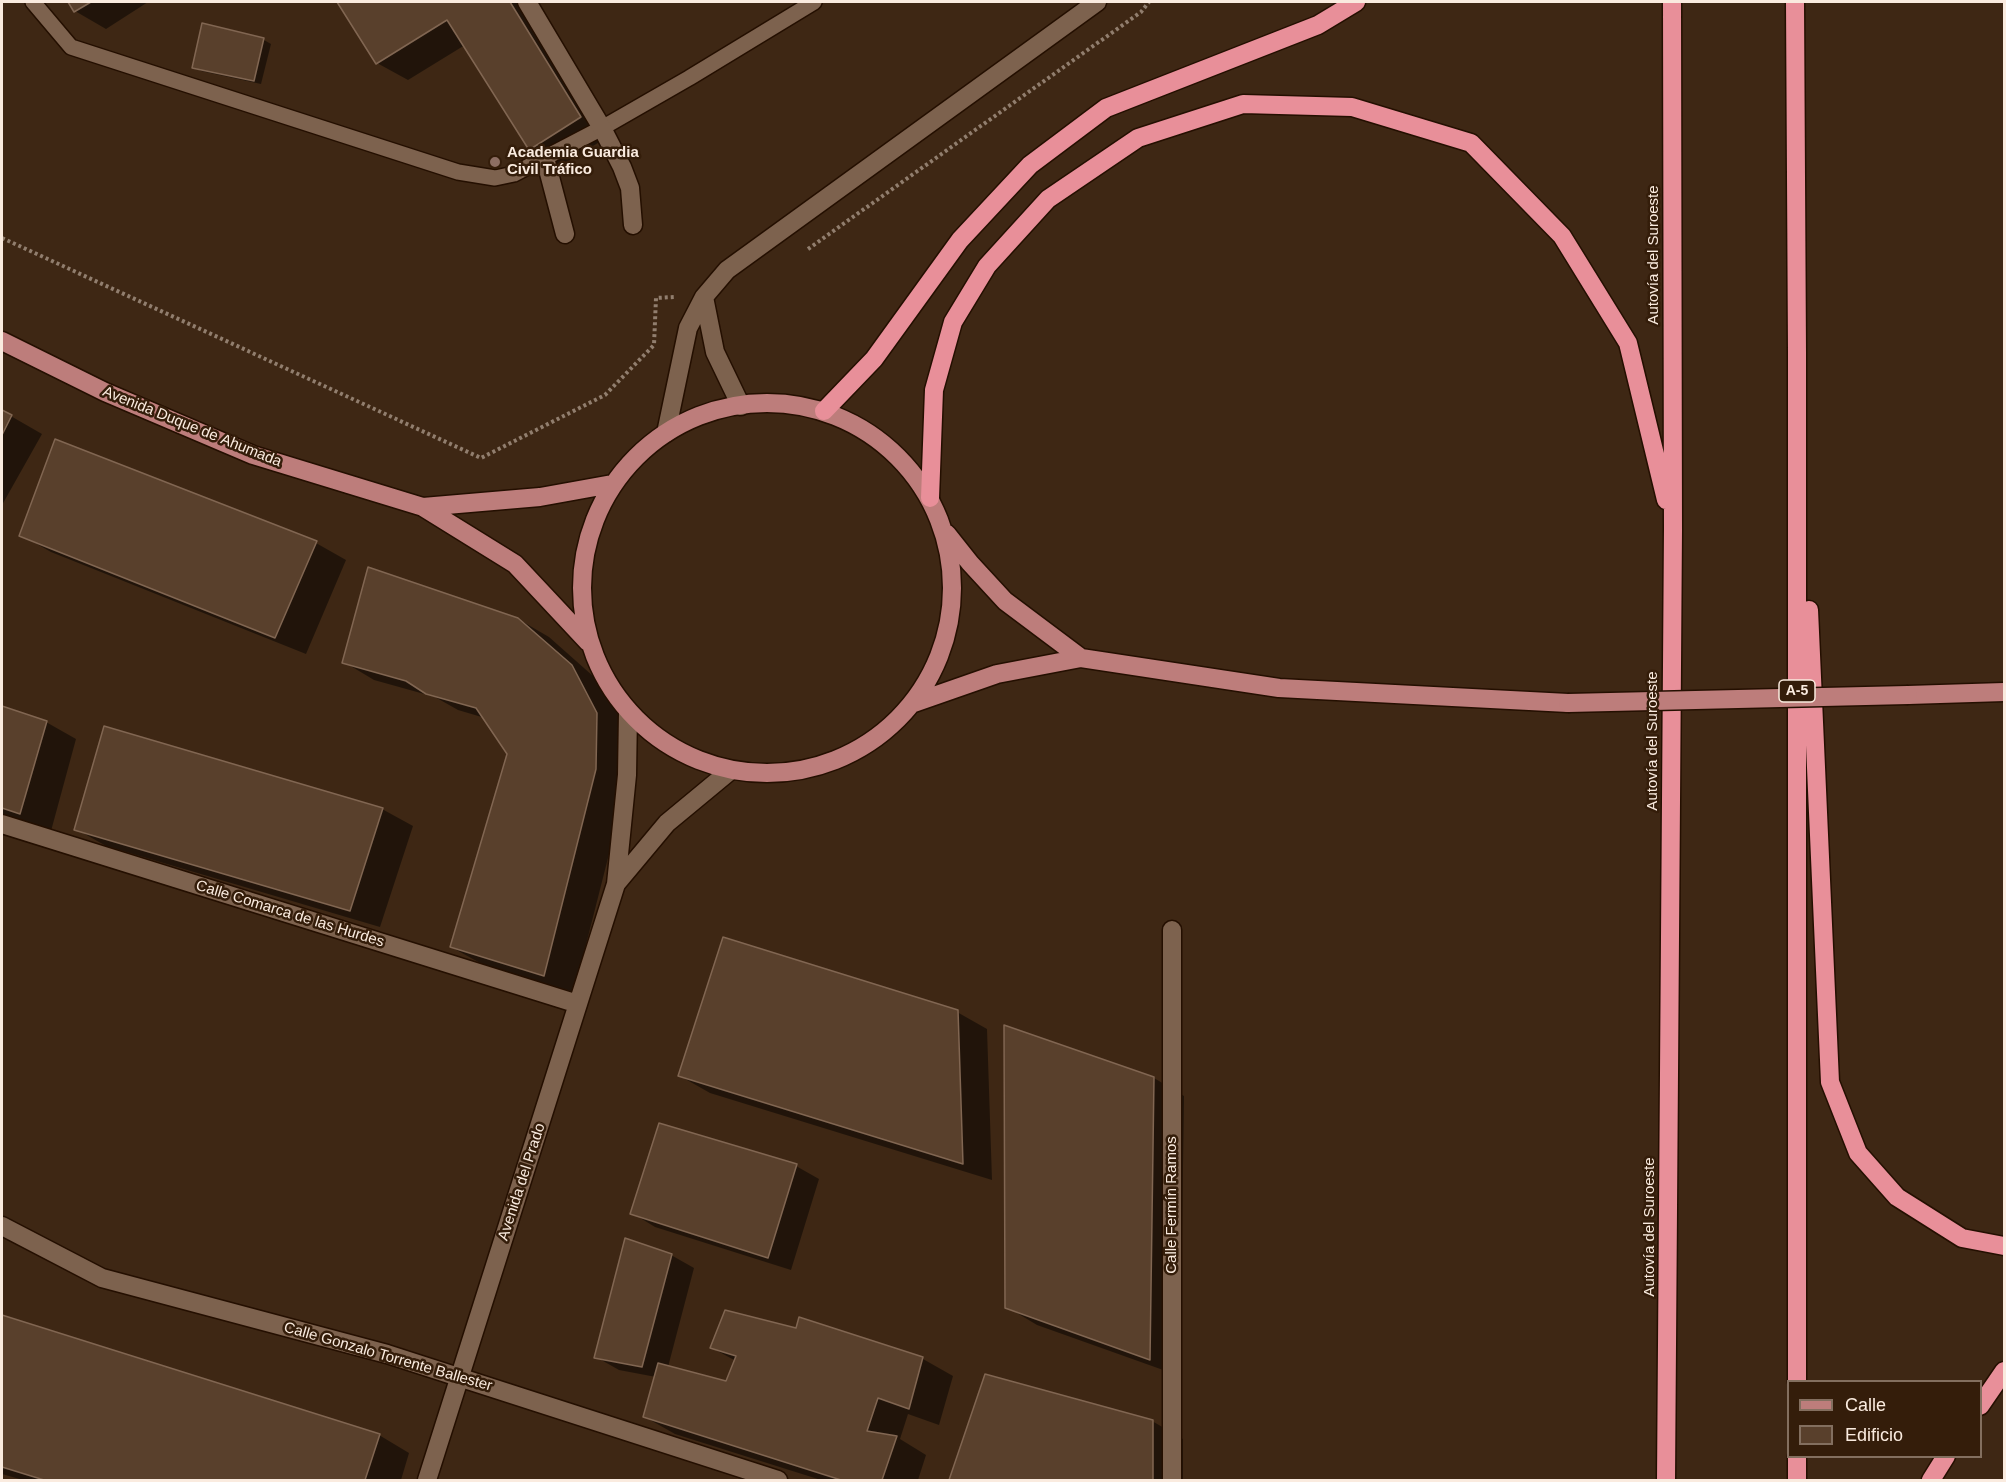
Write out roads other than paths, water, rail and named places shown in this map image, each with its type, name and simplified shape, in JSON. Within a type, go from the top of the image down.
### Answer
[{"type":"highway","points":[[824,411],[874,359],[960,240],[1030,165],[1106,108],[1318,25],[1356,2]]},
{"type":"highway","name":"Autovía del Suroeste","points":[[1666,1480],[1673,529],[1672,2]]},
{"type":"highway","name":"A-5","points":[[1795,2],[1797,1380]]},
{"type":"highway","points":[[930,498],[934,390],[954,322],[987,266],[1048,199],[1138,138],[1244,104],[1341,107],[1352,108],[1471,144],[1562,236],[1628,343],[1673,529]]},
{"type":"highway","points":[[1797,352],[1830,1082],[1858,1153],[1898,1197],[1962,1238],[2004,1246]]},
{"type":"highway","points":[[1982,1403],[2004,1371]]},
{"type":"highway","points":[[1797,1458],[1797,1480]]},
{"type":"highway","points":[[1931,1480],[1945,1458]]},
{"type":"main road","name":"Avenida Duque de Ahumada","points":[[2,341],[105,392],[253,454],[423,507],[515,564],[588,642]]},
{"type":"main road","points":[[946,534],[952,603],[939,657],[911,704],[874,738],[830,762],[781,772],[731,770],[675,749],[628,713],[604,679],[588,642],[580,587],[589,533],[612,484],[657,438],[666,433],[714,409],[769,402],[824,411],[866,430],[902,460],[930,498],[946,534],[1005,601],[1081,658]]},
{"type":"main road","name":"Avenida Duque de Ahumada","points":[[423,507],[540,497],[612,484]]},
{"type":"main road","points":[[911,704],[997,674],[1081,658],[1279,688],[1568,703],[2004,692]]},
{"type":"street","points":[[527,2],[602,128],[622,167],[630,188],[633,225]]},
{"type":"street","points":[[666,433],[688,328],[704,297],[728,270],[1097,2]]},
{"type":"street","points":[[545,158],[566,234]]},
{"type":"street","points":[[704,297],[715,352],[741,406]]},
{"type":"street","name":"Avenida del Prado","points":[[427,1480],[616,884],[627,775],[628,713]]},
{"type":"street","name":"Avenida del Prado","points":[[616,884],[667,823],[731,770]]},
{"type":"street","name":"Calle Comarca de las Hurdes","points":[[2,824],[578,1004]]},
{"type":"street","name":"Calle Fermín Ramos","points":[[1172,930],[1172,1480]]},
{"type":"street","name":"Calle Gonzalo Torrente Ballester","points":[[2,1226],[102,1278],[387,1354],[778,1480]]},
{"type":"lane","points":[[33,2],[71,47],[458,172],[495,178],[514,174],[602,128],[814,2]]},
{"type":"place","name":"Academia Guardia Civil Tráfico","points":[[495,162]]}]
